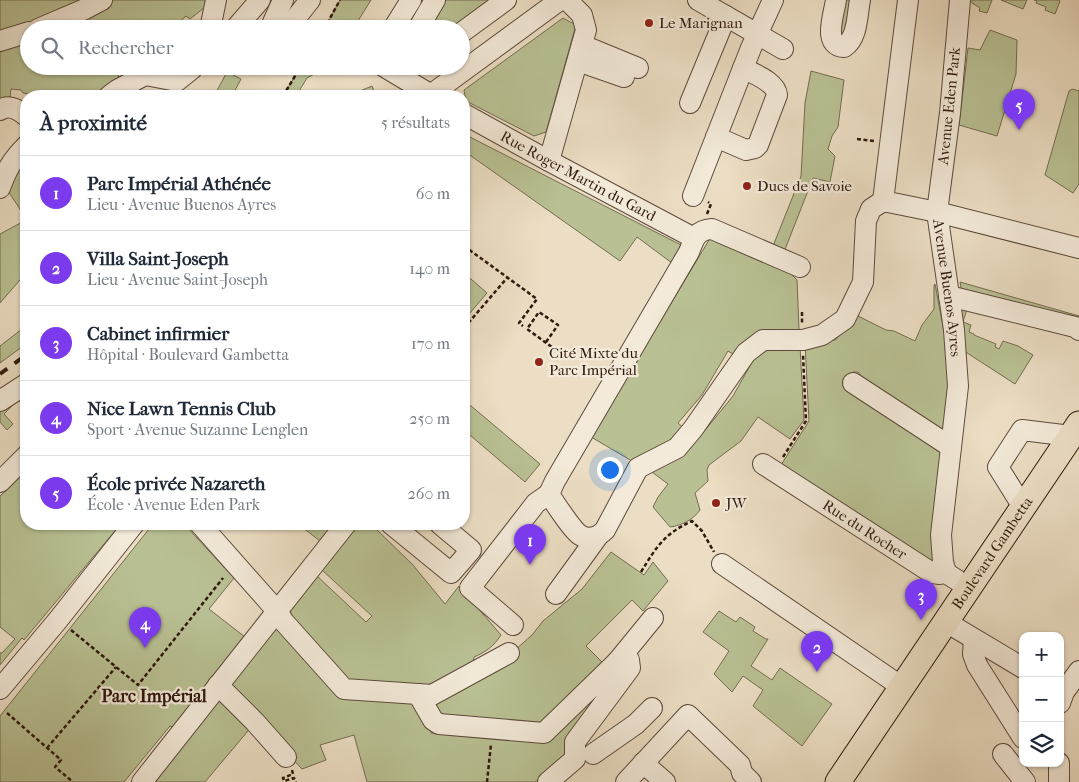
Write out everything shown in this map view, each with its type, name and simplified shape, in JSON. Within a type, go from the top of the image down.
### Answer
[{"type":"main road","name":"Boulevard Gambetta","points":[[838,782],[1075,430]]},
{"type":"street","points":[[59,20],[102,0]]},
{"type":"street","points":[[212,20],[216,0]]},
{"type":"street","points":[[243,20],[260,0]]},
{"type":"street","points":[[274,20],[283,0]]},
{"type":"street","points":[[294,20],[310,0]]},
{"type":"street","points":[[399,20],[411,0]]},
{"type":"street","points":[[423,20],[435,0]]},
{"type":"street","points":[[470,26],[506,0]]},
{"type":"street","points":[[549,161],[586,30],[582,15],[567,0]]},
{"type":"street","points":[[698,0],[782,49]]},
{"type":"street","points":[[693,196],[743,68],[773,0]]},
{"type":"street","points":[[836,0],[831,34],[832,40],[835,44],[844,47],[854,35],[860,0]]},
{"type":"street","points":[[556,594],[598,536],[605,530],[638,468],[677,448],[693,429],[746,353],[763,340],[803,340],[822,335],[845,319],[863,282],[866,222],[871,209],[883,201],[908,0]]},
{"type":"street","name":"Avenue Eden Park","points":[[937,212],[950,113],[960,0]]},
{"type":"street","points":[[470,59],[546,4]]},
{"type":"street","points":[[690,103],[726,16]]},
{"type":"street","points":[[0,41],[20,35]]},
{"type":"street","points":[[580,53],[631,73]]},
{"type":"street","points":[[716,137],[746,150],[755,148],[777,96],[777,91],[771,84],[743,68]]},
{"type":"street","points":[[117,90],[145,75],[177,81],[185,75]]},
{"type":"street","points":[[400,75],[422,90]]},
{"type":"street","points":[[437,90],[452,75]]},
{"type":"street","points":[[0,110],[13,108],[20,112]]},
{"type":"street","name":"Rue Roger Martin du Gard","points":[[470,117],[694,238]]},
{"type":"street","points":[[0,188],[7,168],[20,152]]},
{"type":"street","name":"Avenue Buenos Ayres","points":[[883,201],[937,212],[954,330],[958,386],[941,535],[943,562],[946,573]]},
{"type":"street","points":[[937,212],[1079,248]]},
{"type":"street","points":[[512,625],[470,588],[536,503],[549,494],[689,252],[698,232],[704,229],[712,229],[800,267]]},
{"type":"street","points":[[949,296],[1075,327],[1079,330]]},
{"type":"street","points":[[854,383],[951,447]]},
{"type":"street","points":[[0,401],[20,388]]},
{"type":"street","points":[[1023,507],[998,467],[1022,430],[1075,430]]},
{"type":"street","points":[[0,482],[20,462]]},
{"type":"street","name":"Rue du Rocher","points":[[769,468],[932,573],[946,573],[968,588]]},
{"type":"street","points":[[549,494],[580,535],[598,536]]},
{"type":"street","points":[[0,689],[64,613],[129,530]]},
{"type":"street","points":[[205,530],[344,689],[432,695],[509,654]]},
{"type":"street","points":[[142,782],[341,530]]},
{"type":"street","points":[[398,530],[451,573],[471,550],[447,530]]},
{"type":"street","points":[[722,564],[902,687]]},
{"type":"street","points":[[418,694],[433,720],[439,724],[544,733],[617,662],[653,618]]},
{"type":"street","points":[[946,622],[1019,666]]},
{"type":"street","points":[[974,640],[973,654],[977,665],[1019,732]]},
{"type":"street","points":[[548,782],[575,759],[575,742],[630,668],[629,660],[624,659],[617,662]]},
{"type":"street","points":[[1066,696],[1079,671]]},
{"type":"street","points":[[218,685],[286,757]]},
{"type":"street","points":[[593,754],[636,724],[652,708]]},
{"type":"street","points":[[626,782],[688,715],[740,766],[742,773],[751,782]]},
{"type":"street","points":[[636,724],[647,736],[647,760],[665,782]]},
{"type":"street","points":[[1003,754],[1025,782]]},
{"type":"street","points":[[1059,767],[1059,782]]},
{"type":"path","points":[[329,20],[340,0]]},
{"type":"path","points":[[287,90],[296,75]]},
{"type":"path","points":[[470,250],[537,299],[519,323],[556,350],[522,326]]},
{"type":"path","points":[[470,321],[507,278]]},
{"type":"path","points":[[527,329],[539,312],[558,325],[546,342]]},
{"type":"path","points":[[533,334],[546,342]]},
{"type":"path","points":[[769,468],[806,421],[803,340]]},
{"type":"path","points":[[641,572],[659,543],[675,529],[692,522],[702,531],[722,564]]},
{"type":"path","points":[[70,630],[138,685],[224,578]]},
{"type":"path","points":[[47,748],[116,667]]},
{"type":"path","points":[[7,713],[61,760],[55,767],[73,782]]},
{"type":"path","points":[[487,782],[493,728]]},
{"type":"green space","points":[[0,0],[95,0],[44,20],[20,20],[20,29],[0,37]]},
{"type":"green space","points":[[108,0],[214,0],[190,19],[186,16],[182,20],[67,20]]},
{"type":"green space","points":[[340,0],[371,0],[359,20],[329,20]]},
{"type":"green space","points":[[439,0],[489,0],[462,20],[427,20]]},
{"type":"green space","points":[[839,0],[855,0],[841,45]]},
{"type":"green space","points":[[972,0],[992,0],[987,13],[979,11],[980,8],[972,3]]},
{"type":"green space","points":[[1001,0],[1027,0],[1023,9]]},
{"type":"green space","points":[[1034,0],[1060,1],[1055,14],[1045,10],[1046,7],[1036,3],[1037,1]]},
{"type":"green space","points":[[563,18],[576,25],[546,132],[534,136],[470,103],[470,90],[464,90]]},
{"type":"green space","points":[[990,30],[1017,40],[1016,74],[997,136],[959,125],[968,48],[980,50]]},
{"type":"green space","points":[[20,43],[20,75],[118,75],[119,78],[104,90],[11,89],[10,98],[0,103],[0,51]]},
{"type":"green space","points":[[811,71],[844,80],[838,127],[832,136],[828,149],[835,156],[830,182],[813,178],[784,252],[773,246],[801,176],[805,103]]},
{"type":"green space","points":[[225,75],[233,75],[241,79],[235,90],[217,90]]},
{"type":"green space","points":[[296,75],[312,75],[307,78],[300,90],[287,90]]},
{"type":"green space","points":[[372,86],[374,90],[362,90]]},
{"type":"green space","points":[[1072,89],[1079,91],[1079,184],[1073,193],[1045,175],[1069,91]]},
{"type":"green space","points":[[470,137],[683,246],[672,263],[637,237],[620,261],[470,155]]},
{"type":"green space","points":[[20,166],[20,209],[6,188]]},
{"type":"green space","points":[[20,223],[20,280],[0,303],[0,234]]},
{"type":"green space","points":[[712,235],[789,270],[797,280],[799,330],[736,356],[728,351],[702,395],[678,423],[686,430],[674,444],[632,461],[591,437]]},
{"type":"green space","points":[[470,278],[487,293],[470,313]]},
{"type":"green space","points":[[960,282],[1079,317],[999,304],[962,294]]},
{"type":"green space","points":[[935,284],[952,374],[948,384],[947,432],[944,435],[865,381],[858,372],[853,372],[849,375],[944,449],[932,562],[779,468],[809,421],[805,343],[835,340],[858,316],[886,330],[894,331],[915,341],[922,325],[934,309]]},
{"type":"green space","points":[[957,306],[967,309],[963,322],[971,325],[969,332],[996,344],[995,347],[999,349],[1003,341],[1018,346],[1033,355],[1015,384],[961,349]]},
{"type":"green space","points":[[20,331],[20,348],[0,363],[0,346]]},
{"type":"green space","points":[[800,346],[804,420],[790,439],[758,417],[741,441],[709,465],[707,470],[708,481],[695,493],[700,510],[687,522],[670,527],[653,507],[668,484],[652,472],[681,454],[697,440],[733,396],[756,355],[762,350]]},
{"type":"green space","points":[[20,392],[20,399],[4,414],[13,424],[7,430],[0,422],[0,404]]},
{"type":"green space","points":[[470,405],[540,464],[525,482],[470,435]]},
{"type":"green space","points":[[20,477],[20,530],[116,530],[24,640],[22,638],[0,665],[0,653],[15,639],[0,627],[0,496]]},
{"type":"green space","points":[[148,530],[190,530],[234,578],[209,609],[245,637],[173,727],[170,726],[124,782],[0,782],[0,716]]},
{"type":"green space","points":[[306,530],[329,530],[320,541]]},
{"type":"green space","points":[[352,530],[377,530],[413,565],[445,604],[459,586],[501,635],[489,648],[474,657],[473,667],[429,692],[345,680],[287,616],[317,576],[366,622],[372,616],[322,570]]},
{"type":"green space","points":[[611,552],[644,575],[653,562],[668,581],[643,611],[632,600],[586,646],[602,662],[595,674],[542,729],[442,719],[430,702],[505,659],[532,635],[543,621],[582,589]]},
{"type":"green space","points":[[719,611],[736,622],[740,617],[755,627],[753,631],[768,639],[751,666],[772,680],[780,668],[832,704],[802,746],[753,706],[763,690],[743,676],[732,692],[714,674],[729,651],[703,632]]},
{"type":"green space","points":[[278,622],[339,691],[410,697],[431,726],[431,733],[540,740],[619,667],[561,764],[535,782],[367,782],[354,735],[320,745],[326,760],[302,769],[227,687]]},
{"type":"green space","points":[[221,693],[253,725],[205,782],[151,782]]},
{"type":"railway","points":[[0,374],[20,359]]},
{"type":"place","name":"Le Marignan","points":[[649,23]]},
{"type":"place","name":"École privée Nazareth","points":[[1019,130]]},
{"type":"place","name":"Ducs de Savoie","points":[[747,186]]},
{"type":"place","name":"Cité Mixte du Parc Impérial","points":[[539,362]]},
{"type":"place","name":"JW","points":[[716,503]]},
{"type":"place","name":"Parc Impérial Athénée","points":[[530,565]]},
{"type":"place","name":"Cabinet infirmier","points":[[921,620]]},
{"type":"place","name":"Nice Lawn Tennis Club","points":[[145,648]]},
{"type":"place","name":"Villa Saint-Joseph","points":[[817,672]]},
{"type":"district","name":"Parc Impérial","points":[[154,696]]}]
